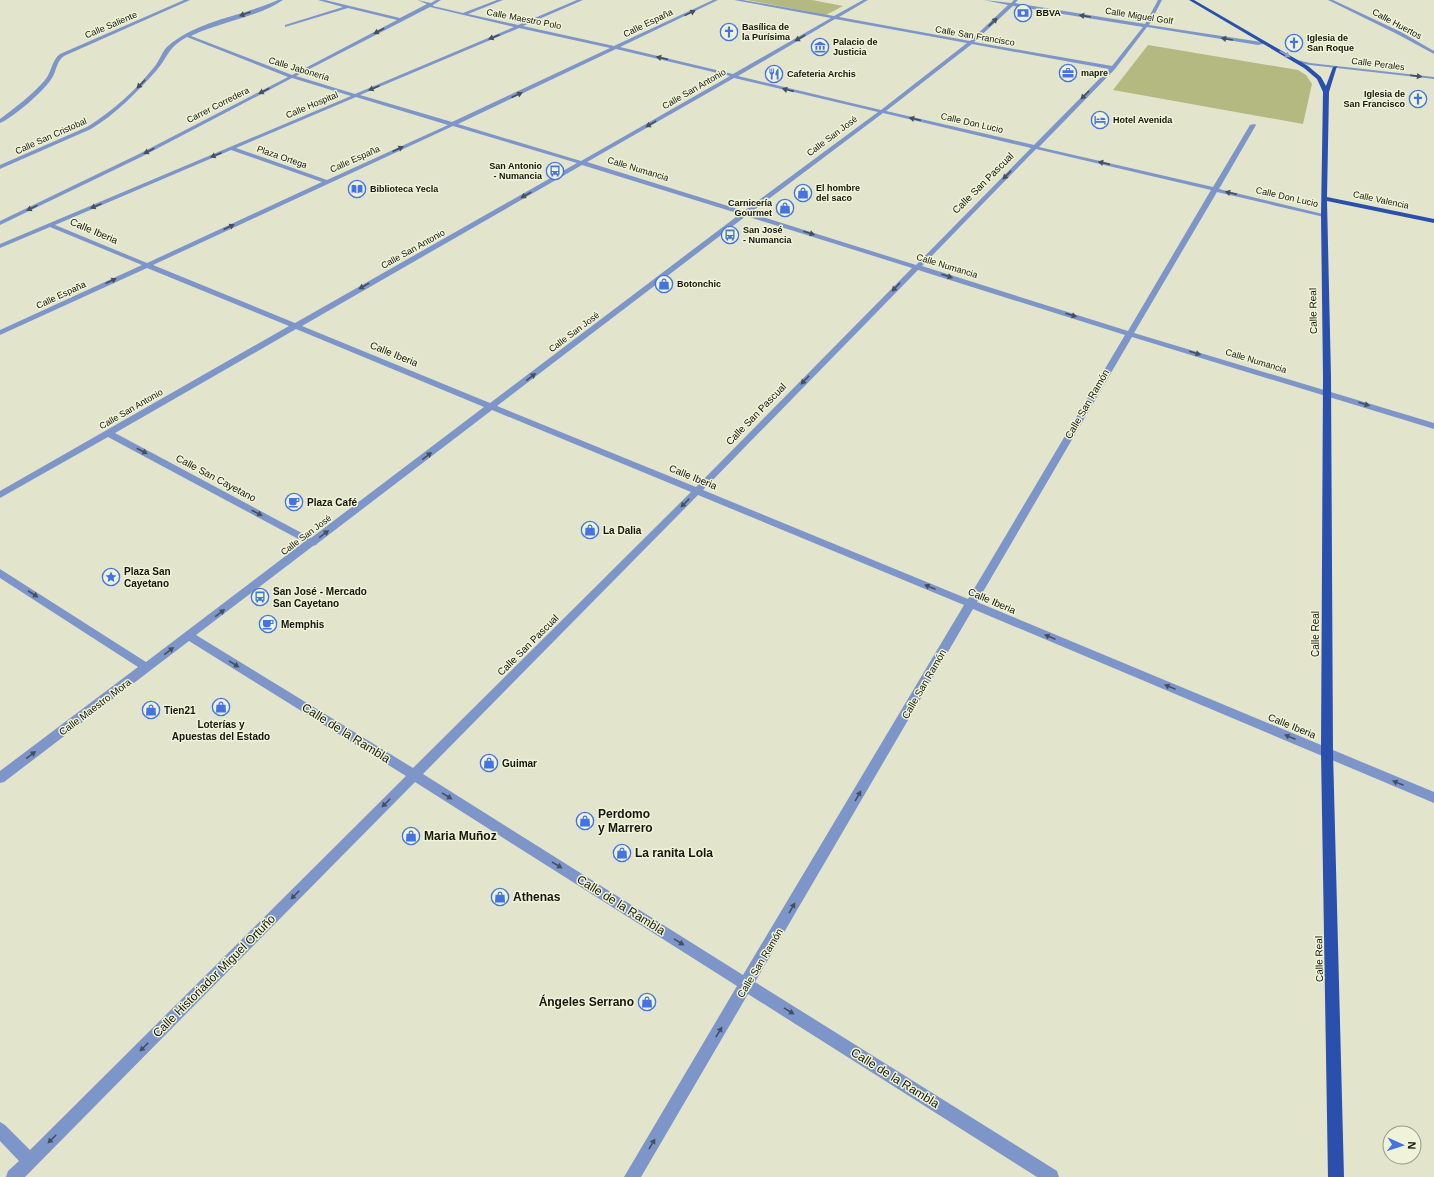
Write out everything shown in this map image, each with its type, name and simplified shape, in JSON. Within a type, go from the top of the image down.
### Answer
[{"type":"main road","points":[[1191,0],[1297,61],[1315,74],[1326,92]]},
{"type":"main road","points":[[1326,92],[1335,67]]},
{"type":"main road","name":"Calle Real","points":[[1326,92],[1324,198],[1327,392],[1326,752],[1336,1177]]},
{"type":"main road","name":"Calle Valencia","points":[[1324,198],[1434,221]]},
{"type":"street","name":"Calle Saliente","points":[[0,121],[48,80],[52,74],[56,60],[62,55],[188,0]]},
{"type":"street","name":"Calle San Cristobal","points":[[2,165],[89,128],[99,122],[152,72],[170,46],[188,36],[281,0]]},
{"type":"street","points":[[320,0],[401,20]]},
{"type":"street","name":"Calle Maestro Polo","points":[[419,0],[430,4],[432,7],[617,48]]},
{"type":"street","name":"Carrer Corredera","points":[[1,222],[139,156],[438,0]]},
{"type":"street","points":[[464,14],[501,0]]},
{"type":"street","name":"Calle Hospital","points":[[0,246],[581,0]]},
{"type":"street","name":"Calle España","points":[[0,333],[454,124],[716,0]]},
{"type":"street","name":"Calle San Francisco","points":[[736,0],[834,19],[1113,68]]},
{"type":"street","name":"Calle San Antonio","points":[[0,495],[866,0]]},
{"type":"street","name":"Calle Miguel Golf","points":[[986,0],[1258,44],[1266,43]]},
{"type":"street","name":"Calle San José","points":[[189,636],[882,111],[970,43],[1016,0]]},
{"type":"street","name":"Calle San Pascual","points":[[414,775],[697,491],[1113,68],[1146,26],[1160,0]]},
{"type":"street","name":"Calle Huertos","points":[[1330,0],[1399,33],[1434,53]]},
{"type":"street","points":[[287,26],[347,7]]},
{"type":"street","name":"Calle Jabonería","points":[[188,36],[293,76],[454,124]]},
{"type":"street","name":"Calle Don Lucio","points":[[617,48],[724,72],[735,76],[1324,215]]},
{"type":"street","name":"Calle Perales","points":[[1297,61],[1335,67],[1434,78]]},
{"type":"street","name":"Calle Numancia","points":[[454,124],[917,266],[1128,333],[1327,392],[1434,426]]},
{"type":"street","name":"Calle San Ramón","points":[[632,1177],[971,604],[1128,333],[1252,125]]},
{"type":"street","name":"Plaza Ortega","points":[[232,149],[327,182]]},
{"type":"street","name":"Calle Iberia","points":[[50,225],[971,604],[1434,798]]},
{"type":"street","name":"Calle San Cayetano","points":[[108,433],[313,543]]},
{"type":"street","points":[[0,572],[147,668]]},
{"type":"street","name":"Calle de la Rambla","points":[[189,636],[414,775],[1051,1177]]},
{"type":"street","name":"Calle Maestro Mora","points":[[0,778],[189,636]]},
{"type":"street","name":"Calle Historiador Miguel Ortuño","points":[[14,1177],[414,775]]},
{"type":"street","points":[[0,1130],[30,1161]]},
{"type":"green space","points":[[747,0],[812,0],[843,6],[826,15]]},
{"type":"green space","points":[[1148,45],[1298,70],[1306,75],[1312,84],[1303,124],[1113,90]]},
{"type":"place","name":"BBVA","points":[[1023,13]]},
{"type":"place","name":"Basílica de la Purísima","points":[[729,32]]},
{"type":"place","name":"Iglesia de San Roque","points":[[1294,43]]},
{"type":"place","name":"Palacio de Justicia","points":[[820,47]]},
{"type":"place","name":"mapre","points":[[1068,73]]},
{"type":"place","name":"Cafeteria Archis","points":[[774,74]]},
{"type":"place","name":"Iglesia de San Francisco","points":[[1418,99]]},
{"type":"place","name":"Hotel Avenida","points":[[1100,120]]},
{"type":"place","name":"San Antonio - Numancia","points":[[555,171]]},
{"type":"place","name":"Biblioteca Yecla","points":[[357,189]]},
{"type":"place","name":"El hombre del saco","points":[[803,193]]},
{"type":"place","name":"Carnicería Gourmet","points":[[785,208]]},
{"type":"place","name":"San José - Numancia","points":[[730,235]]},
{"type":"place","name":"Botonchic","points":[[664,284]]},
{"type":"place","name":"Plaza Café","points":[[294,502]]},
{"type":"place","name":"La Dalia","points":[[590,530]]},
{"type":"place","name":"Plaza San Cayetano","points":[[111,577]]},
{"type":"place","name":"San José - Mercado San Cayetano","points":[[260,597]]},
{"type":"place","name":"Memphis","points":[[268,624]]},
{"type":"place","name":"Loterías y Apuestas del Estado","points":[[221,707]]},
{"type":"place","name":"Tien21","points":[[151,710]]},
{"type":"place","name":"Guimar","points":[[489,763]]},
{"type":"place","name":"Perdomo y Marrero","points":[[585,821]]},
{"type":"place","name":"Maria Muñoz","points":[[411,836]]},
{"type":"place","name":"La ranita Lola","points":[[622,853]]},
{"type":"place","name":"Athenas","points":[[500,897]]},
{"type":"place","name":"Ángeles Serrano","points":[[647,1002]]}]
